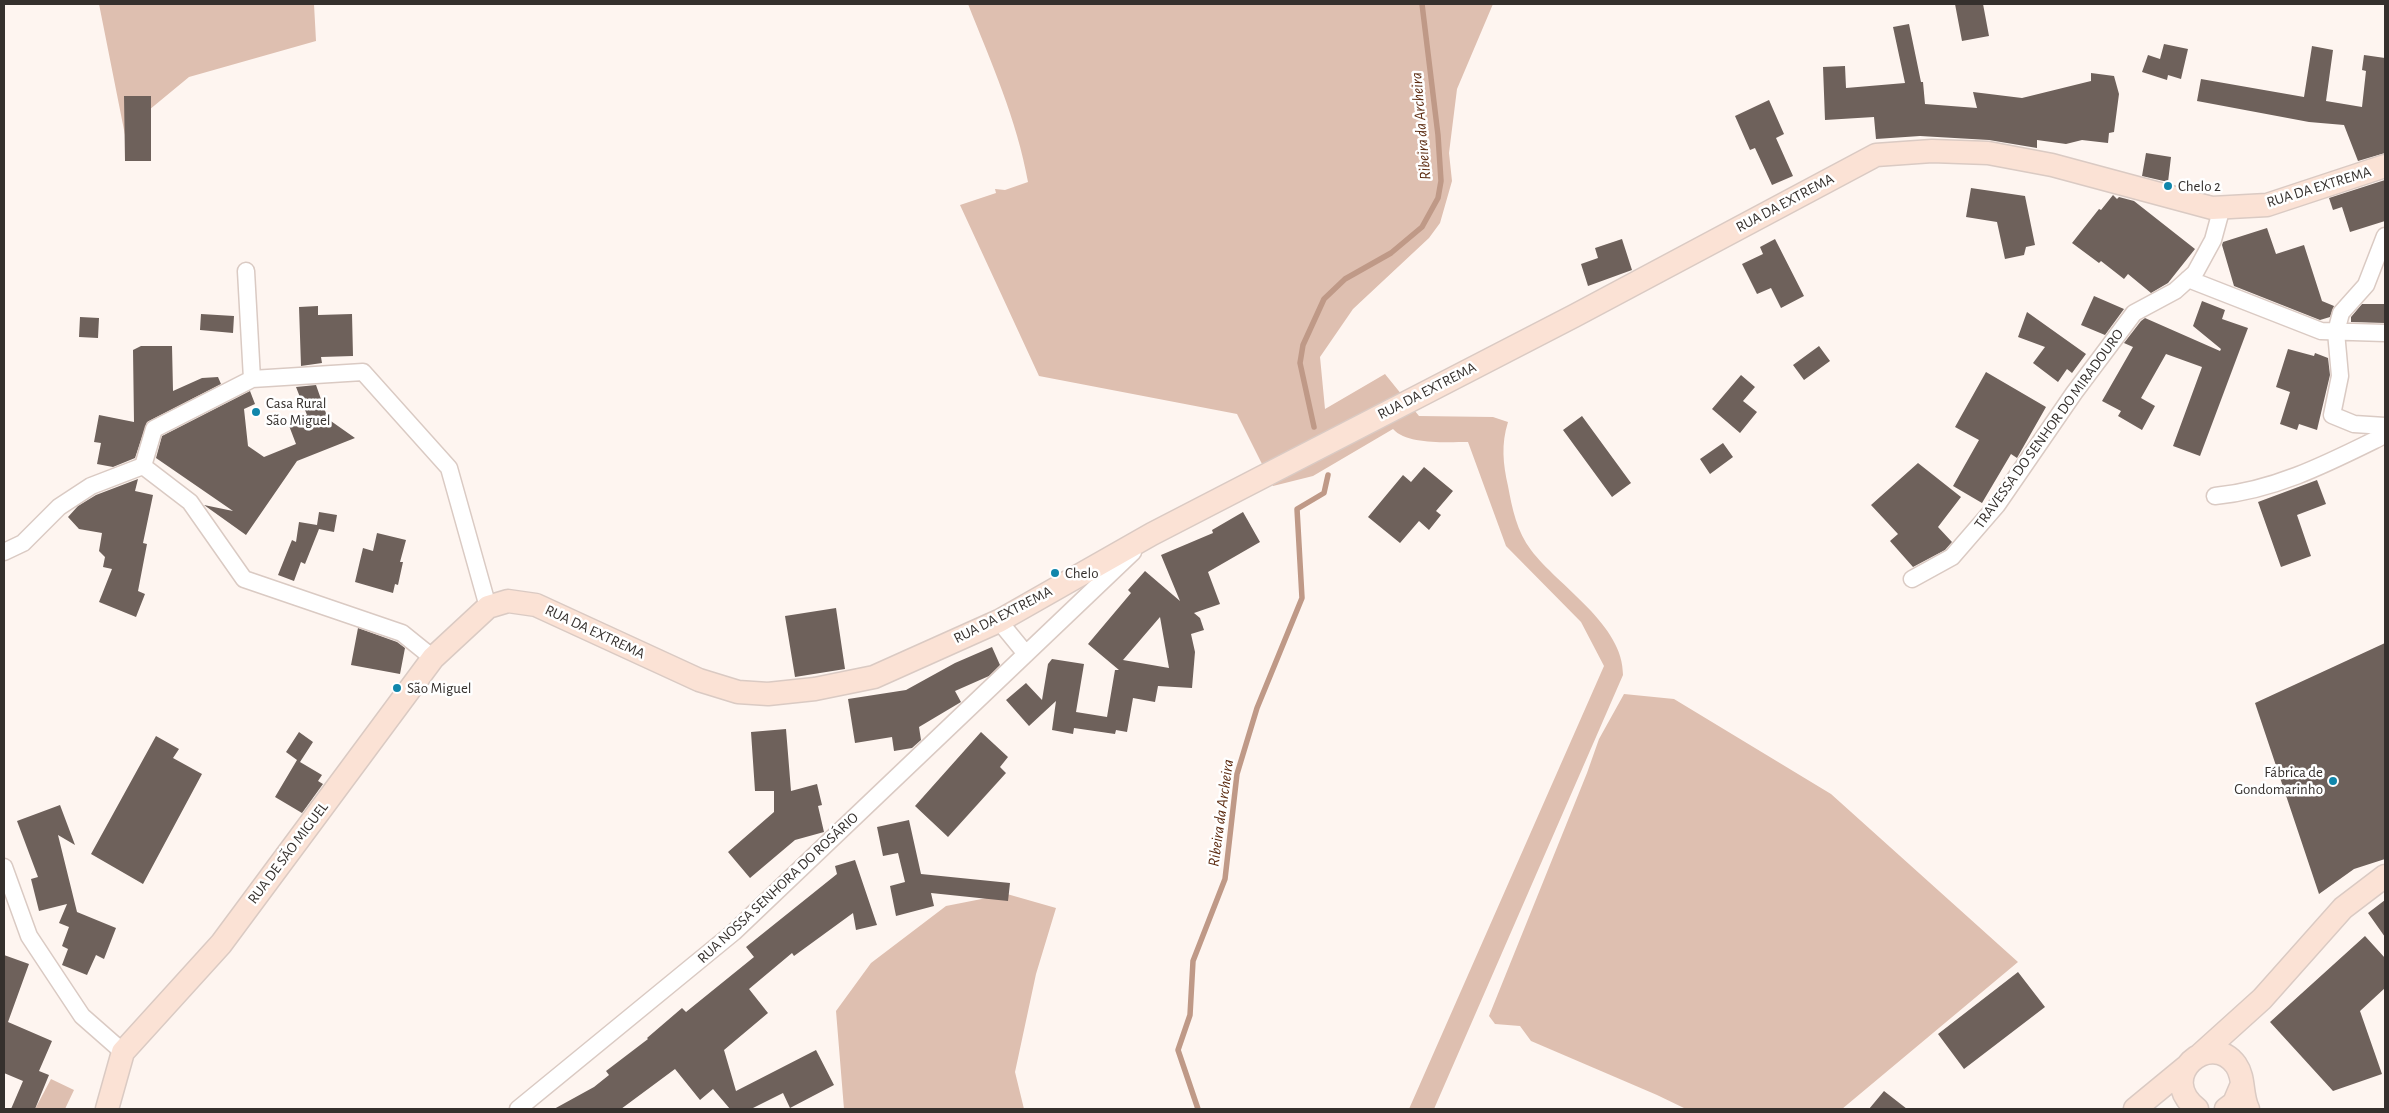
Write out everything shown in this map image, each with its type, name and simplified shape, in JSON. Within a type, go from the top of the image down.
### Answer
[{"type":"street","name":"RUA DA EXTREMA","points":[[488,607],[508,601],[536,605],[699,680],[738,692],[768,694],[815,690],[874,677],[999,621],[1152,534],[1574,316],[1876,155],[1932,151],[1988,153],[2052,166],[2212,208],[2267,205],[2385,166]]},
{"type":"street","name":"TRAVESSA DO SENHOR DO MIRADOURO","points":[[1912,579],[1952,558],[1997,506],[2074,393],[2134,313],[2175,291],[2195,273],[2213,240],[2222,207]]},
{"type":"street","points":[[2385,236],[2366,285],[2341,313],[2336,332],[2340,376],[2332,415],[2354,424],[2385,426]]},
{"type":"street","points":[[246,270],[252,379]]},
{"type":"street","points":[[2188,279],[2320,331],[2385,333]]},
{"type":"street","points":[[143,466],[154,429],[252,379],[363,372],[449,468],[488,607]]},
{"type":"street","points":[[2215,496],[2239,494],[2307,473],[2385,435]]},
{"type":"street","points":[[4,552],[23,543],[59,506],[83,491],[143,466]]},
{"type":"street","points":[[143,466],[190,502],[244,579],[402,633],[433,658]]},
{"type":"street","name":"RUA NOSSA SENHORA DO ROSÁRIO","points":[[518,1109],[734,932],[1152,534]]},
{"type":"street","name":"RUA DE SÃO MIGUEL","points":[[106,1109],[123,1052],[221,944],[433,658],[488,607]]},
{"type":"street","points":[[999,621],[1026,654]]},
{"type":"street","points":[[4,867],[29,936],[82,1016],[123,1052]]},
{"type":"street","points":[[2138,1106],[2244,1016],[2344,908],[2385,876]]},
{"type":"street","points":[[2244,1016],[2235,1031],[2232,1041],[2232,1057],[2248,1109]]},
{"type":"street","points":[[2193,1060],[2220,1054],[2239,1075]]},
{"type":"street","points":[[2193,1060],[2181,1086],[2193,1107]]},
{"type":"street","points":[[2226,1109],[2234,1103],[2239,1075]]},
{"type":"street","points":[[2138,1106],[2158,1095],[2175,1096],[2193,1107]]},
{"type":"shaded area","points":[[99,4],[314,4],[316,41],[189,77],[126,129],[125,135]]},
{"type":"shaded area","points":[[968,4],[1493,4],[1457,89],[1449,153],[1452,181],[1440,223],[1429,238],[1353,309],[1320,357],[1325,409],[1385,374],[1419,416],[1493,417],[1508,422],[1504,446],[1505,470],[1513,511],[1522,536],[1543,564],[1588,607],[1613,639],[1620,657],[1623,675],[1434,1109],[1409,1109],[1604,666],[1581,622],[1506,546],[1468,442],[1428,442],[1408,438],[1393,429],[1313,476],[1273,486],[1237,414],[1039,376],[960,205],[996,193],[995,189],[1005,190],[1028,182],[1010,114]]},
{"type":"shaded area","points":[[1624,694],[1674,699],[1831,794],[2018,962],[1842,1109],[1686,1109],[1531,1041],[1520,1026],[1495,1024],[1489,1016],[1599,739]]},
{"type":"shaded area","points":[[1007,894],[1056,908],[1036,974],[1015,1072],[1024,1109],[844,1109],[836,1011],[871,963],[946,906]]},
{"type":"shaded area","points":[[51,1079],[74,1090],[65,1109],[35,1109]]},
{"type":"building","points":[[1955,4],[1983,4],[1989,36],[1962,41]]},
{"type":"building","points":[[1909,24],[1921,82],[1923,82],[1925,104],[1977,108],[1973,92],[2022,98],[2091,81],[2091,73],[2114,76],[2119,94],[2114,132],[2109,133],[2108,143],[2082,140],[2066,144],[2037,140],[2037,148],[1989,140],[1920,136],[1876,139],[1874,117],[1825,120],[1823,67],[1845,66],[1846,88],[1905,83],[1893,27]]},
{"type":"building","points":[[2164,44],[2188,49],[2181,79],[2168,75],[2167,80],[2142,72],[2148,55],[2160,59]]},
{"type":"building","points":[[2312,46],[2333,50],[2326,101],[2362,107],[2366,71],[2362,70],[2364,55],[2385,58],[2385,153],[2358,161],[2344,125],[2309,122],[2197,101],[2201,79],[2304,97]]},
{"type":"building","points":[[124,96],[151,96],[151,161],[125,161]]},
{"type":"building","points":[[1769,100],[1784,134],[1776,138],[1793,176],[1772,185],[1755,148],[1750,150],[1735,116]]},
{"type":"building","points":[[2146,153],[2171,157],[2168,182],[2142,176]]},
{"type":"building","points":[[2385,180],[2385,221],[2350,232],[2342,207],[2333,210],[2329,198]]},
{"type":"building","points":[[1971,188],[2025,196],[2035,245],[2026,247],[2024,255],[2005,259],[1997,222],[1966,217]]},
{"type":"building","points":[[2113,195],[2117,199],[2119,197],[2134,201],[2195,249],[2168,283],[2151,293],[2128,274],[2124,279],[2101,261],[2099,263],[2072,243],[2099,209],[2101,210]]},
{"type":"building","points":[[2267,228],[2276,254],[2304,245],[2322,301],[2334,306],[2330,317],[2320,320],[2234,286],[2222,245],[2223,242]]},
{"type":"building","points":[[1622,239],[1632,270],[1588,286],[1581,264],[1598,258],[1595,248]]},
{"type":"building","points":[[1775,239],[1804,296],[1781,308],[1771,288],[1757,294],[1742,264],[1763,254],[1760,247]]},
{"type":"building","points":[[2094,296],[2124,309],[2105,335],[2081,325]]},
{"type":"building","points":[[2202,301],[2225,310],[2222,319],[2248,328],[2200,456],[2173,446],[2202,367],[2166,354],[2141,398],[2155,406],[2142,430],[2118,416],[2121,411],[2102,401],[2133,347],[2124,343],[2145,318],[2220,351],[2221,349],[2193,326]]},
{"type":"building","points":[[2362,304],[2385,304],[2385,323],[2351,322],[2351,317]]},
{"type":"building","points":[[318,306],[318,315],[352,314],[353,356],[321,357],[322,363],[301,366],[299,307]]},
{"type":"building","points":[[2027,312],[2086,354],[2072,373],[2067,369],[2058,382],[2033,363],[2045,347],[2018,337]]},
{"type":"building","points":[[201,314],[234,316],[233,333],[200,330]]},
{"type":"building","points":[[80,317],[99,318],[98,338],[79,337]]},
{"type":"building","points":[[141,346],[172,346],[173,391],[202,378],[218,377],[221,384],[147,422],[135,458],[113,467],[97,464],[101,443],[94,442],[99,415],[134,422],[133,350]]},
{"type":"building","points":[[1819,346],[1830,361],[1804,380],[1793,365]]},
{"type":"building","points":[[2288,349],[2314,356],[2315,353],[2328,358],[2330,375],[2317,430],[2299,424],[2297,430],[2280,424],[2290,392],[2276,387]]},
{"type":"building","points":[[1986,372],[2046,407],[2017,458],[2011,454],[1982,503],[1953,486],[1979,440],[1955,427]]},
{"type":"building","points":[[1741,375],[1755,387],[1743,401],[1757,412],[1740,433],[1712,409]]},
{"type":"building","points":[[316,385],[328,419],[355,438],[297,461],[246,535],[204,505],[233,511],[156,458],[162,436],[250,391],[255,404],[244,409],[248,446],[264,457],[296,444],[288,423],[307,415],[296,387]]},
{"type":"building","points":[[1582,416],[1631,483],[1612,497],[1563,430]]},
{"type":"building","points":[[1723,443],[1733,457],[1710,474],[1700,459]]},
{"type":"building","points":[[1918,463],[1961,497],[1938,527],[1952,542],[1945,550],[1913,567],[1890,541],[1898,534],[1871,505]]},
{"type":"building","points":[[1424,467],[1453,491],[1436,511],[1441,515],[1429,530],[1419,521],[1400,543],[1368,517],[1403,475],[1411,482]]},
{"type":"building","points":[[138,479],[135,491],[153,495],[143,543],[147,544],[138,591],[145,594],[136,617],[99,602],[112,569],[103,567],[105,557],[99,551],[102,533],[79,529],[68,517],[78,506],[96,495]]},
{"type":"building","points":[[2317,480],[2326,504],[2297,515],[2311,556],[2281,567],[2258,502]]},
{"type":"building","points":[[319,512],[337,515],[334,532],[319,529],[305,564],[301,562],[294,581],[278,575],[292,540],[296,542],[299,522],[317,525]]},
{"type":"building","points":[[1243,512],[1260,542],[1208,572],[1220,604],[1194,613],[1200,618],[1204,630],[1191,634],[1195,652],[1192,688],[1158,686],[1155,702],[1133,698],[1127,732],[1116,730],[1115,734],[1074,728],[1073,734],[1052,730],[1056,701],[1029,726],[1006,700],[1026,683],[1042,700],[1048,664],[1052,659],[1084,664],[1076,712],[1107,717],[1115,670],[1119,670],[1088,644],[1131,593],[1128,590],[1145,571],[1180,601],[1161,555],[1213,533],[1212,530]],"holes":[[[1160,617],[1169,668],[1123,660]]]},
{"type":"building","points":[[377,533],[406,540],[400,562],[403,562],[398,585],[395,584],[393,593],[355,582],[363,548],[373,551]]},
{"type":"building","points":[[836,608],[845,669],[795,677],[785,616]]},
{"type":"building","points":[[358,628],[397,642],[405,648],[400,674],[351,665]]},
{"type":"building","name":"Fábrica de Gondomarinho","points":[[2385,643],[2385,859],[2354,869],[2319,894],[2255,703]]},
{"type":"building","points":[[992,647],[1000,665],[989,676],[955,691],[961,702],[919,727],[921,740],[912,748],[894,751],[892,737],[855,743],[848,699],[906,690],[955,663]]},
{"type":"building","points":[[786,729],[791,791],[817,784],[822,805],[818,806],[824,832],[795,840],[750,878],[728,852],[774,812],[774,791],[755,791],[751,732]]},
{"type":"building","points":[[299,732],[313,742],[300,762],[322,775],[318,781],[323,784],[302,813],[275,797],[297,760],[286,752]]},
{"type":"building","points":[[981,732],[1008,757],[1000,767],[1006,773],[948,837],[915,806]]},
{"type":"building","points":[[156,736],[179,749],[173,758],[202,774],[143,884],[91,854]]},
{"type":"building","points":[[60,805],[75,845],[58,835],[77,912],[116,928],[104,959],[96,955],[87,975],[62,965],[68,949],[62,946],[69,927],[59,923],[67,904],[39,911],[31,879],[38,877],[17,821]]},
{"type":"building","points":[[909,820],[921,874],[1010,883],[1008,901],[931,893],[934,906],[896,916],[890,886],[905,882],[898,853],[883,856],[877,827]]},
{"type":"building","points":[[855,860],[877,925],[856,930],[853,913],[794,956],[792,953],[749,989],[768,1013],[724,1050],[736,1091],[816,1050],[834,1085],[790,1108],[783,1093],[751,1109],[730,1109],[713,1089],[700,1100],[675,1069],[621,1109],[554,1109],[594,1087],[609,1075],[606,1071],[648,1039],[682,1008],[686,1012],[754,957],[746,947],[837,874],[835,866]]},
{"type":"building","points":[[2385,900],[2385,937],[2368,913]]},
{"type":"building","points":[[2365,936],[2385,958],[2385,988],[2360,1011],[2382,1074],[2333,1091],[2270,1022]]},
{"type":"building","points":[[4,955],[29,964],[8,1022],[52,1041],[39,1071],[49,1075],[35,1109],[11,1109],[23,1081],[4,1073]]},
{"type":"building","points":[[2018,972],[2045,1007],[1964,1069],[1938,1034]]},
{"type":"building","points":[[1884,1091],[1907,1109],[1869,1109]]},
{"type":"waterway","name":"Ribeira da Archeira","points":[[1314,427],[1300,363],[1303,345],[1324,299],[1345,279],[1391,253],[1422,227],[1438,198],[1441,181],[1438,135],[1422,4]]},
{"type":"waterway","name":"Ribeira da Archeira","points":[[1198,1109],[1178,1050],[1190,1015],[1193,961],[1225,879],[1237,774],[1257,708],[1302,598],[1297,509],[1324,493],[1328,475]]},
{"type":"place","name":"Chelo 2","points":[[2168,186]]},
{"type":"place","name":"Casa Rural São Miguel","points":[[256,412]]},
{"type":"place","name":"Chelo","points":[[1055,573]]},
{"type":"place","name":"São Miguel","points":[[397,688]]},
{"type":"place","name":"Fábrica de Gondomarinho","points":[[2333,781]]}]
